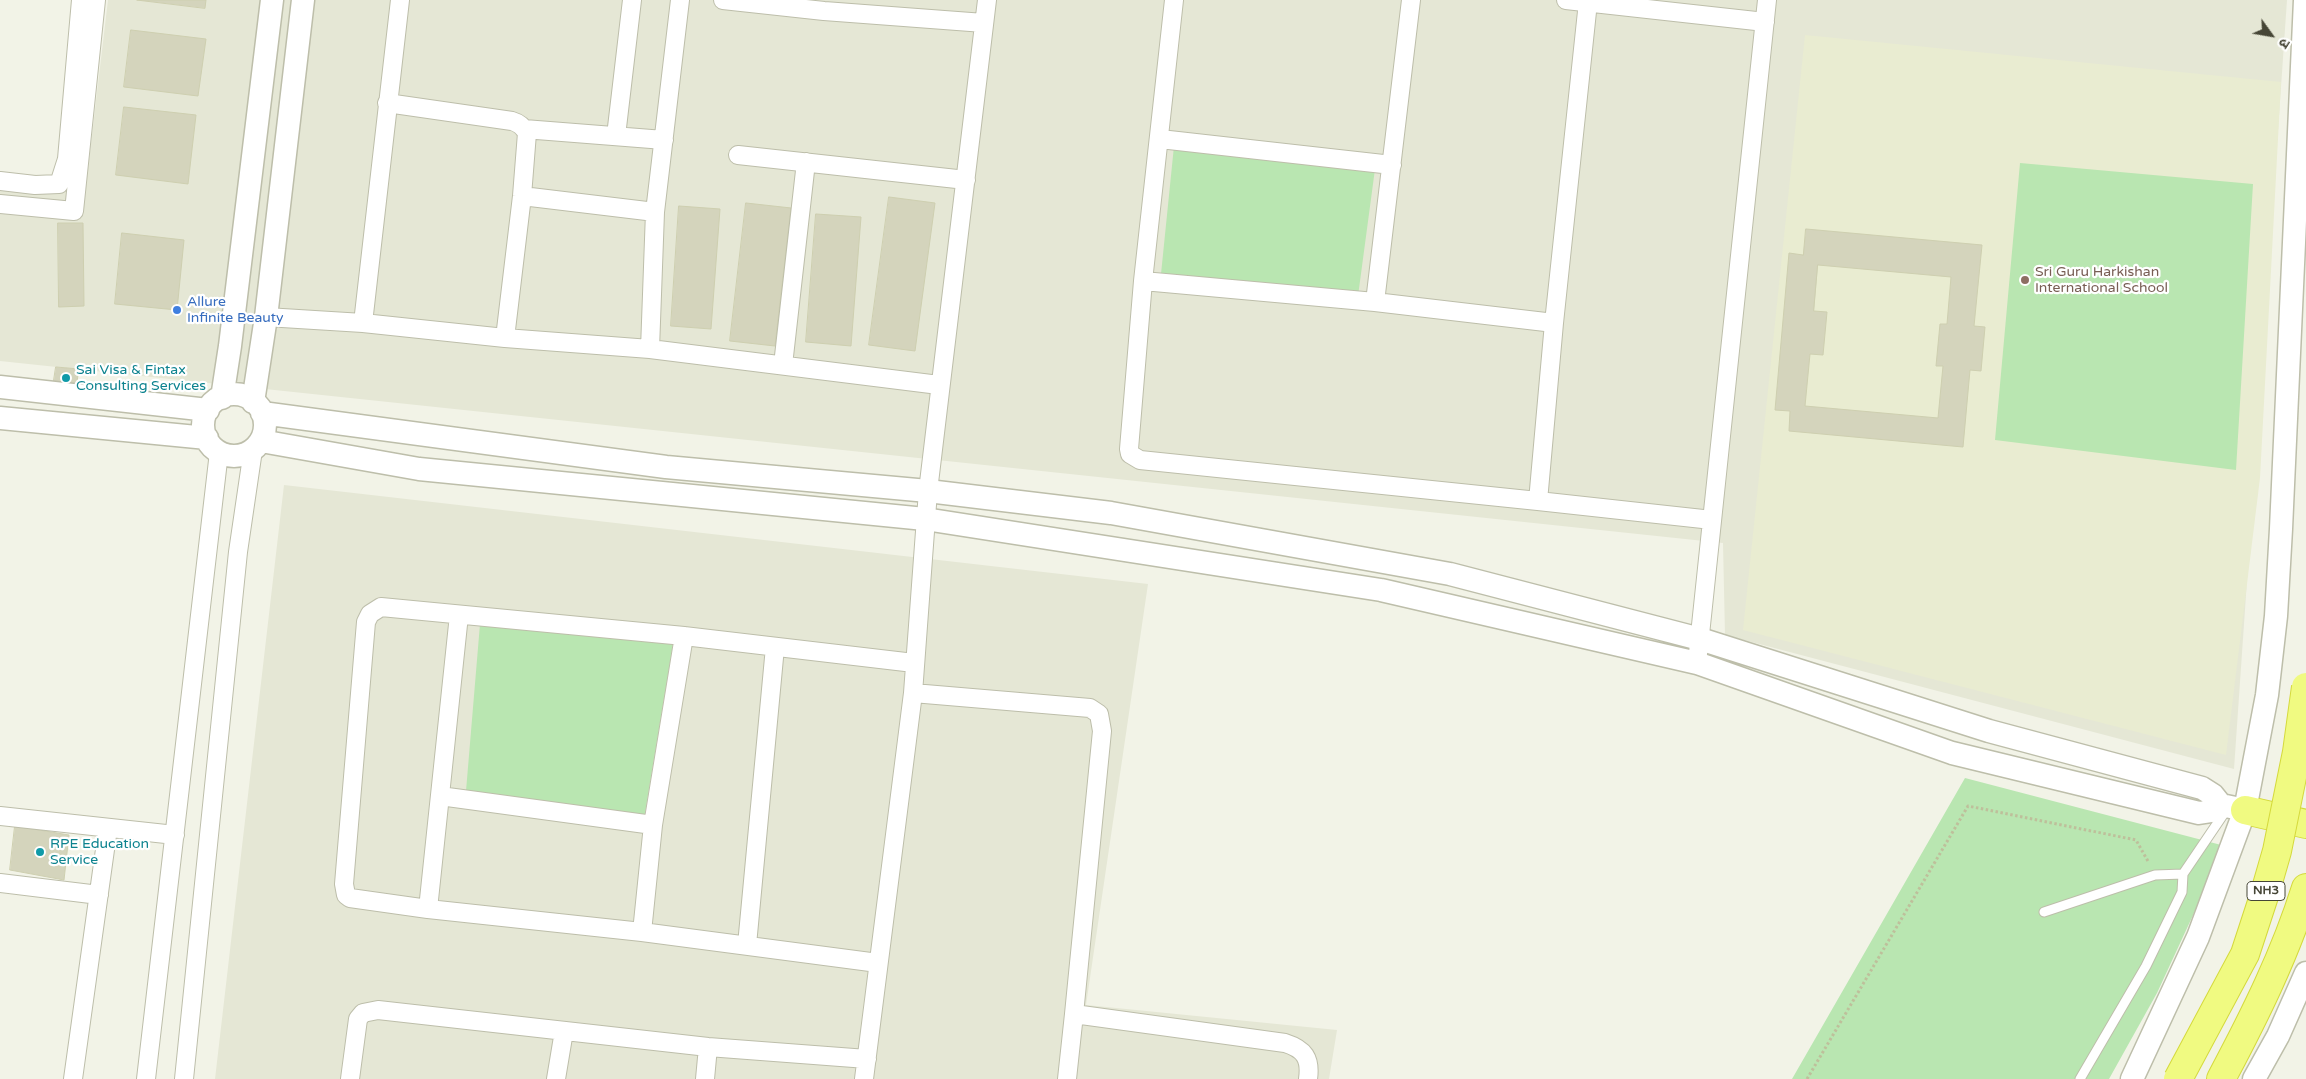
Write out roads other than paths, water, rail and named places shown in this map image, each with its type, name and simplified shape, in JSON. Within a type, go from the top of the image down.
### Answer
[{"type":"highway","name":"NH3","points":[[2178,1079],[2245,954],[2264,896],[2277,851],[2297,752],[2306,687]]},
{"type":"highway","points":[[2232,807],[2306,824]]},
{"type":"highway","name":"NH3","points":[[2222,1079],[2257,1012],[2292,934],[2306,888]]},
{"type":"street","points":[[0,181],[35,185],[59,184],[67,159],[81,0]]},
{"type":"street","points":[[0,204],[74,211],[96,0]]},
{"type":"street","points":[[146,1079],[175,835],[213,445],[204,421],[215,404],[232,337],[272,0]]},
{"type":"street","points":[[184,1079],[238,552],[257,446],[265,430],[258,407],[266,318],[303,0]]},
{"type":"street","points":[[363,323],[400,0]]},
{"type":"street","points":[[616,136],[632,0]]},
{"type":"street","points":[[650,349],[655,212],[680,0]]},
{"type":"street","points":[[723,0],[825,6],[984,23]]},
{"type":"street","points":[[864,1079],[913,693],[925,519],[939,385],[987,0]]},
{"type":"street","points":[[1174,0],[1143,281],[1129,449],[1134,457],[1140,460],[1222,467],[1712,520]]},
{"type":"street","points":[[1375,302],[1411,0]]},
{"type":"street","points":[[1566,0],[1765,22]]},
{"type":"street","points":[[1697,663],[1767,0]]},
{"type":"street","points":[[2132,1079],[2198,937],[2232,807],[2267,695],[2276,616],[2305,0]]},
{"type":"street","points":[[1538,501],[1554,323],[1588,2]]},
{"type":"street","points":[[387,103],[512,120],[518,123],[527,133],[522,196],[505,338]]},
{"type":"street","points":[[524,129],[664,140]]},
{"type":"street","points":[[1160,139],[1392,165]]},
{"type":"street","points":[[738,155],[966,180]]},
{"type":"street","points":[[783,365],[806,162]]},
{"type":"street","points":[[522,196],[655,212]]},
{"type":"street","points":[[1143,281],[1375,302],[1554,323]]},
{"type":"street","points":[[266,318],[363,323],[505,338],[650,349],[939,385]]},
{"type":"street","points":[[0,387],[215,404],[239,395],[258,407],[666,467],[928,491],[1111,513],[1450,574],[1700,639],[1989,731],[2202,788],[2232,807]]},
{"type":"street","points":[[0,418],[213,445],[230,456],[242,455],[257,446],[419,469],[925,519],[1381,590],[1697,663],[1952,753],[2199,813],[2232,807]]},
{"type":"street","points":[[878,963],[642,932],[428,910],[350,898],[345,891],[366,622],[370,614],[381,607],[684,636],[914,663]]},
{"type":"street","points":[[428,910],[459,615]]},
{"type":"street","points":[[642,932],[653,825],[684,636]]},
{"type":"street","points":[[747,945],[776,647]]},
{"type":"street","points":[[913,693],[1090,708],[1099,714],[1102,731],[1067,1079]]},
{"type":"street","points":[[440,796],[653,825]]},
{"type":"street","points":[[0,816],[175,835]]},
{"type":"street","points":[[73,1079],[108,828]]},
{"type":"street","points":[[0,883],[98,895]]},
{"type":"street","points":[[2254,1079],[2278,1036],[2306,973]]},
{"type":"street","points":[[350,1079],[358,1019],[362,1013],[370,1010],[708,1047],[867,1059]]},
{"type":"street","points":[[1074,1014],[1285,1043],[1305,1053],[1310,1066],[1308,1079]]},
{"type":"street","points":[[556,1079],[564,1031]]},
{"type":"street","points":[[705,1079],[708,1047]]},
{"type":"lane","points":[[2080,1079],[2146,966],[2182,892],[2184,874],[2232,807]]},
{"type":"lane","points":[[2044,912],[2155,875],[2184,874]]},
{"type":"place","name":"Sri Guru Harkishan International School","points":[[2025,280]]},
{"type":"place","name":"Allure Infinite Beauty","points":[[177,310]]},
{"type":"place","name":"Sai Visa & Fintax Consulting Services","points":[[66,378]]},
{"type":"place","name":"RPE Education Service","points":[[40,852]]}]
